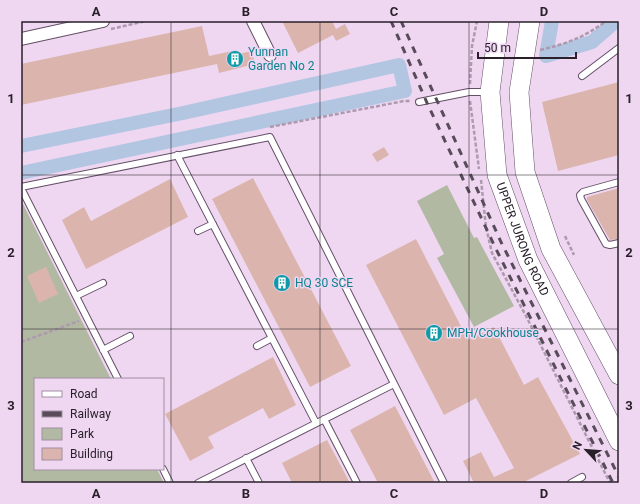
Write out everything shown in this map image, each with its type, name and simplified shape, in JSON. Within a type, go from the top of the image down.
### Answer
[{"type":"main road","name":"UPPER JURONG ROAD","points":[[499,21],[490,92],[497,175],[528,260],[619,441]]},
{"type":"main road","name":"UPPER JURONG ROAD","points":[[530,21],[519,92],[525,172],[551,248],[619,375]]},
{"type":"street","points":[[21,39],[103,21]]},
{"type":"street","points":[[253,21],[270,55]]},
{"type":"lane","points":[[582,76],[619,48]]},
{"type":"lane","points":[[419,102],[469,92],[490,92]]},
{"type":"lane","points":[[117,378],[21,187],[270,137],[444,483]]},
{"type":"lane","points":[[177,156],[316,423]]},
{"type":"lane","points":[[619,182],[583,192],[580,195],[606,244],[610,245],[619,243]]},
{"type":"lane","points":[[198,231],[212,224]]},
{"type":"lane","points":[[76,296],[103,282]]},
{"type":"lane","points":[[103,350],[130,336]]},
{"type":"lane","points":[[257,346],[272,338]]},
{"type":"lane","points":[[198,483],[207,481],[246,458],[394,384]]},
{"type":"lane","points":[[324,419],[357,483]]},
{"type":"lane","points":[[246,458],[259,483]]},
{"type":"lane","points":[[164,470],[170,483]]},
{"type":"lane","points":[[571,483],[582,477]]},
{"type":"path","points":[[477,21],[472,46],[469,92],[486,227],[492,253],[526,316],[610,483]]},
{"type":"path","points":[[540,50],[564,45],[594,30],[606,21]]},
{"type":"path","points":[[539,56],[541,42]]},
{"type":"path","points":[[561,229],[575,257]]},
{"type":"path","points":[[21,342],[87,318]]},
{"type":"green space","points":[[447,185],[474,238],[477,237],[514,306],[474,327],[437,258],[444,254],[417,201]]},
{"type":"green space","points":[[21,200],[110,378],[34,378],[34,470],[158,470],[164,483],[21,483]]},
{"type":"building","points":[[282,21],[332,21],[336,29],[345,24],[350,34],[336,41],[333,35],[298,53]]},
{"type":"building","points":[[202,26],[209,56],[237,50],[238,54],[252,51],[255,64],[219,73],[217,64],[21,105],[21,64]]},
{"type":"building","points":[[619,82],[619,155],[558,171],[542,102]]},
{"type":"building","points":[[384,147],[389,155],[377,162],[372,154]]},
{"type":"building","name":"HQ 30 SCE","points":[[253,178],[351,366],[310,387],[212,199]]},
{"type":"building","points":[[170,179],[188,217],[86,269],[62,220],[84,207],[91,221]]},
{"type":"building","points":[[619,188],[619,239],[610,240],[587,200],[587,197]]},
{"type":"building","name":"MPH/Cookhouse","points":[[416,239],[468,340],[494,327],[524,385],[538,377],[580,454],[522,483],[474,483],[463,461],[481,452],[494,477],[514,468],[476,398],[444,415],[366,265]]},
{"type":"building","points":[[46,267],[58,294],[39,303],[27,276]]},
{"type":"building","points":[[273,357],[296,405],[269,419],[263,408],[208,437],[214,448],[190,461],[165,414]]},
{"type":"building","points":[[395,406],[435,483],[378,483],[350,430]]},
{"type":"building","points":[[327,440],[350,483],[292,483],[282,463]]},
{"type":"waterway","points":[[552,21],[546,56],[592,42],[616,21]]},
{"type":"waterway","points":[[21,146],[183,113],[399,65],[405,91],[21,173]]},
{"type":"railway","points":[[391,21],[428,105],[495,247],[613,483]]},
{"type":"railway","points":[[401,21],[501,242],[619,477]]},
{"type":"place","name":"Yunnan Garden No 2","points":[[235,59]]},
{"type":"place","name":"HQ 30 SCE","points":[[282,283]]},
{"type":"place","name":"MPH/Cookhouse","points":[[434,333]]}]
